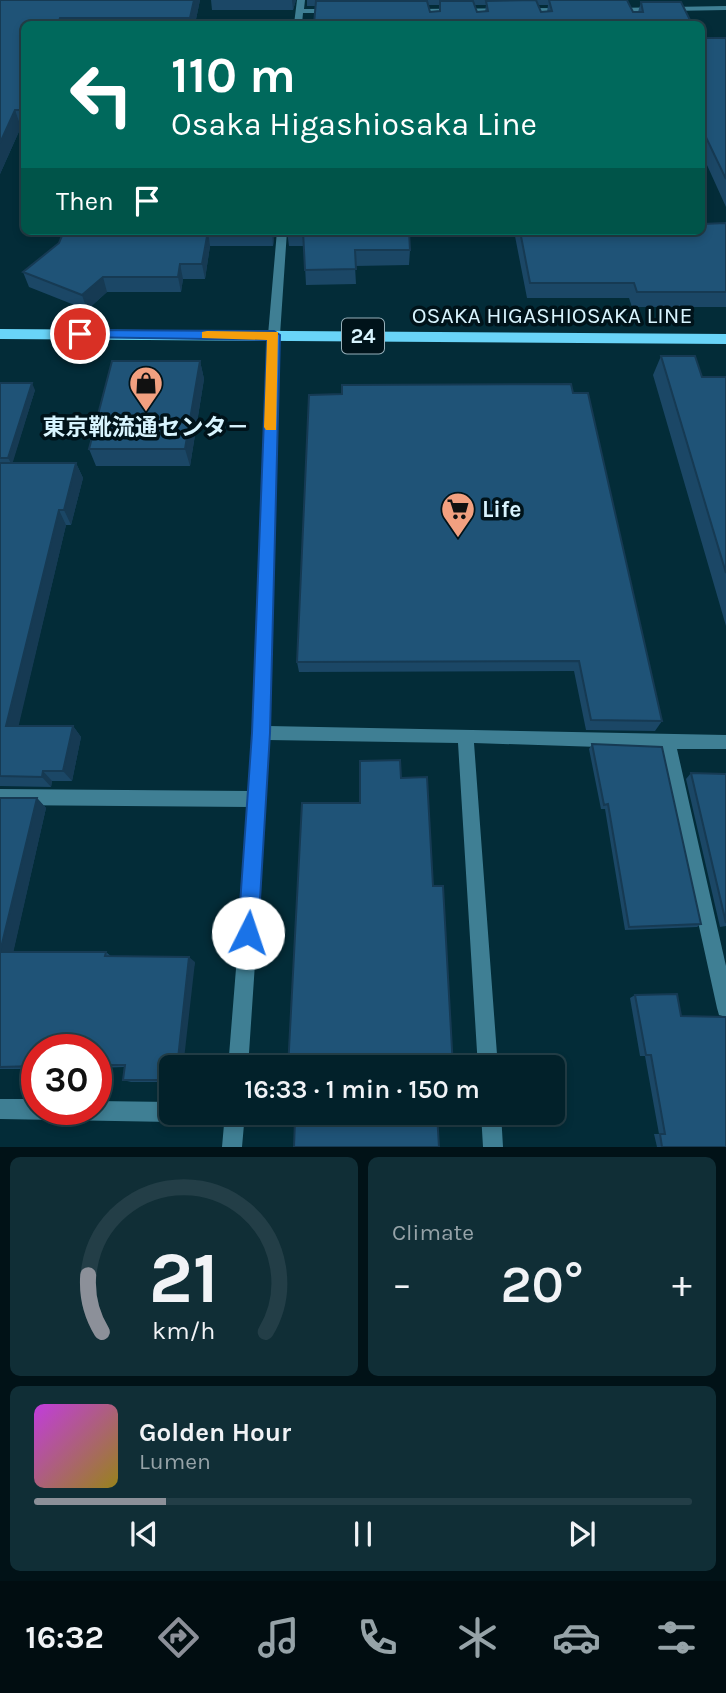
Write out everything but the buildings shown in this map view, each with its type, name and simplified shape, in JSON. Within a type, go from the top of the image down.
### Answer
[{"type":"main road","name":"OSAKA HIGASHIOSAKA LINE","points":[[0,334],[726,339]]},
{"type":"street","points":[[298,21],[301,0]]},
{"type":"street","points":[[553,0],[555,10]]},
{"type":"street","points":[[603,10],[726,8]]},
{"type":"street","points":[[405,11],[540,14],[555,10],[579,10]]},
{"type":"street","points":[[299,11],[339,11]]},
{"type":"street","points":[[239,1055],[258,799],[274,335],[282,235]]},
{"type":"street","points":[[261,733],[394,732],[466,737],[726,742]]},
{"type":"street","points":[[466,737],[487,1055]]},
{"type":"street","points":[[667,742],[726,1008]]},
{"type":"street","points":[[0,797],[258,799]]},
{"type":"street","points":[[0,1109],[21,1110]]},
{"type":"street","points":[[112,1111],[159,1112]]},
{"type":"street","points":[[232,1147],[234,1125]]},
{"type":"street","points":[[492,1125],[493,1147]]},
{"type":"slow traffic","points":[[207,335],[274,335],[271,427]]},
{"type":"place","name":"東京靴流通センタ－","points":[[146,413]]},
{"type":"place","name":"Life","points":[[458,539]]},
{"type":"route","points":[[80,334],[274,335],[261,733],[248,933]]}]
